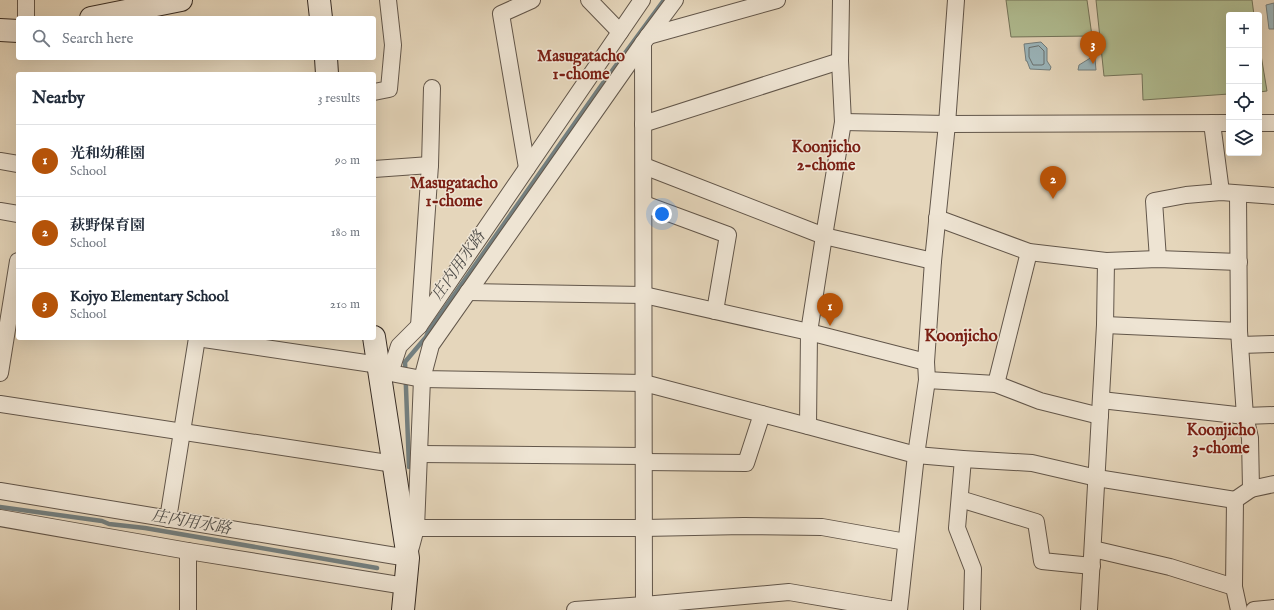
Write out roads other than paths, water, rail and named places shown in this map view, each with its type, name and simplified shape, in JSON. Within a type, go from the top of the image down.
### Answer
[{"type":"street","points":[[26,0],[26,16]]},
{"type":"street","points":[[101,16],[181,0]]},
{"type":"street","points":[[319,0],[321,16]]},
{"type":"street","points":[[376,92],[389,89],[394,45],[388,0]]},
{"type":"street","points":[[527,168],[501,14],[532,0]]},
{"type":"street","points":[[589,0],[620,32]]},
{"type":"street","points":[[386,371],[399,346],[419,326],[642,0]]},
{"type":"street","points":[[403,610],[408,558],[416,528],[419,454],[417,378],[431,345],[645,39],[675,0]]},
{"type":"street","points":[[645,39],[777,0]]},
{"type":"street","points":[[808,426],[810,332],[843,122],[840,61],[842,0]]},
{"type":"street","points":[[899,610],[916,455],[927,380],[926,362],[933,261],[956,0]]},
{"type":"street","points":[[0,30],[16,31]]},
{"type":"street","points":[[644,608],[643,124],[645,39]]},
{"type":"street","points":[[326,60],[327,72]]},
{"type":"street","points":[[643,124],[840,61]]},
{"type":"street","points":[[419,326],[430,165],[432,88]]},
{"type":"street","points":[[843,122],[946,124],[1226,123]]},
{"type":"street","points":[[1212,123],[1221,192]]},
{"type":"street","points":[[1262,123],[1274,123]]},
{"type":"street","points":[[0,161],[16,164]]},
{"type":"street","points":[[376,168],[430,165]]},
{"type":"street","points":[[644,166],[824,236],[933,261]]},
{"type":"street","points":[[1158,259],[1154,201],[1186,195],[1221,192],[1274,196]]},
{"type":"street","points":[[1238,194],[1240,338],[1245,416],[1250,438],[1251,489]]},
{"type":"street","points":[[644,204],[728,235],[716,311]]},
{"type":"street","points":[[0,211],[16,214]]},
{"type":"street","points":[[937,218],[1029,252],[1106,261],[1158,259],[1239,262]]},
{"type":"street","points":[[996,384],[1029,252]]},
{"type":"street","points":[[1089,610],[1106,325],[1106,261]]},
{"type":"street","points":[[0,373],[16,272]]},
{"type":"street","points":[[468,292],[644,295],[810,332],[926,362]]},
{"type":"street","points":[[1106,325],[1240,338],[1274,344]]},
{"type":"street","points":[[168,519],[197,340]]},
{"type":"street","points":[[208,340],[386,371],[417,378],[644,383],[916,455],[1032,462],[1097,478],[1235,500],[1251,489],[1274,484]]},
{"type":"street","points":[[375,340],[386,371],[394,464],[408,558]]},
{"type":"street","points":[[927,380],[996,384],[1040,401],[1100,416]]},
{"type":"street","points":[[1101,400],[1245,416],[1274,415]]},
{"type":"street","points":[[0,404],[394,464]]},
{"type":"street","points":[[419,454],[644,459],[746,464],[762,414]]},
{"type":"street","points":[[963,459],[957,528],[972,569],[972,610]]},
{"type":"street","points":[[0,491],[408,558]]},
{"type":"street","points":[[960,499],[1036,522],[1042,561],[1092,566]]},
{"type":"street","points":[[1235,500],[1234,587],[1239,610]]},
{"type":"street","points":[[0,518],[188,551],[405,586]]},
{"type":"street","points":[[416,528],[644,528],[744,526],[822,528],[906,542]]},
{"type":"street","points":[[1093,549],[1170,567],[1234,587]]},
{"type":"street","points":[[188,551],[188,610]]},
{"type":"street","points":[[575,610],[644,608],[789,592],[895,610]]},
{"type":"street","points":[[1254,610],[1274,608]]},
{"type":"water","points":[[1274,3],[1274,29],[1269,29],[1266,5]]},
{"type":"water","points":[[1041,42],[1047,48],[1047,61],[1051,67],[1050,70],[1030,69],[1026,61],[1024,44]]},
{"type":"water","points":[[1092,57],[1095,59],[1096,70],[1078,70],[1079,65]]},
{"type":"waterway","name":"庄内用水路","points":[[409,467],[405,362],[426,337],[428,332],[603,83],[664,0]]},
{"type":"waterway","name":"庄内用水路","points":[[0,507],[102,521],[109,524],[145,528],[377,568]]},
{"type":"place","name":"Kojyo Elementary School","points":[[1093,64]]},
{"type":"place","name":"萩野保育園","points":[[1053,199]]},
{"type":"place","name":"光和幼稚園","points":[[830,326]]},
{"type":"district","name":"Masugatacho 1-chome","points":[[581,66]]},
{"type":"district","name":"Koonjicho 2-chome","points":[[826,157]]},
{"type":"district","name":"Masugatacho 1-chome","points":[[454,193]]},
{"type":"district","name":"Koonjicho","points":[[961,336]]},
{"type":"district","name":"Koonjicho 3-chome","points":[[1221,440]]}]
